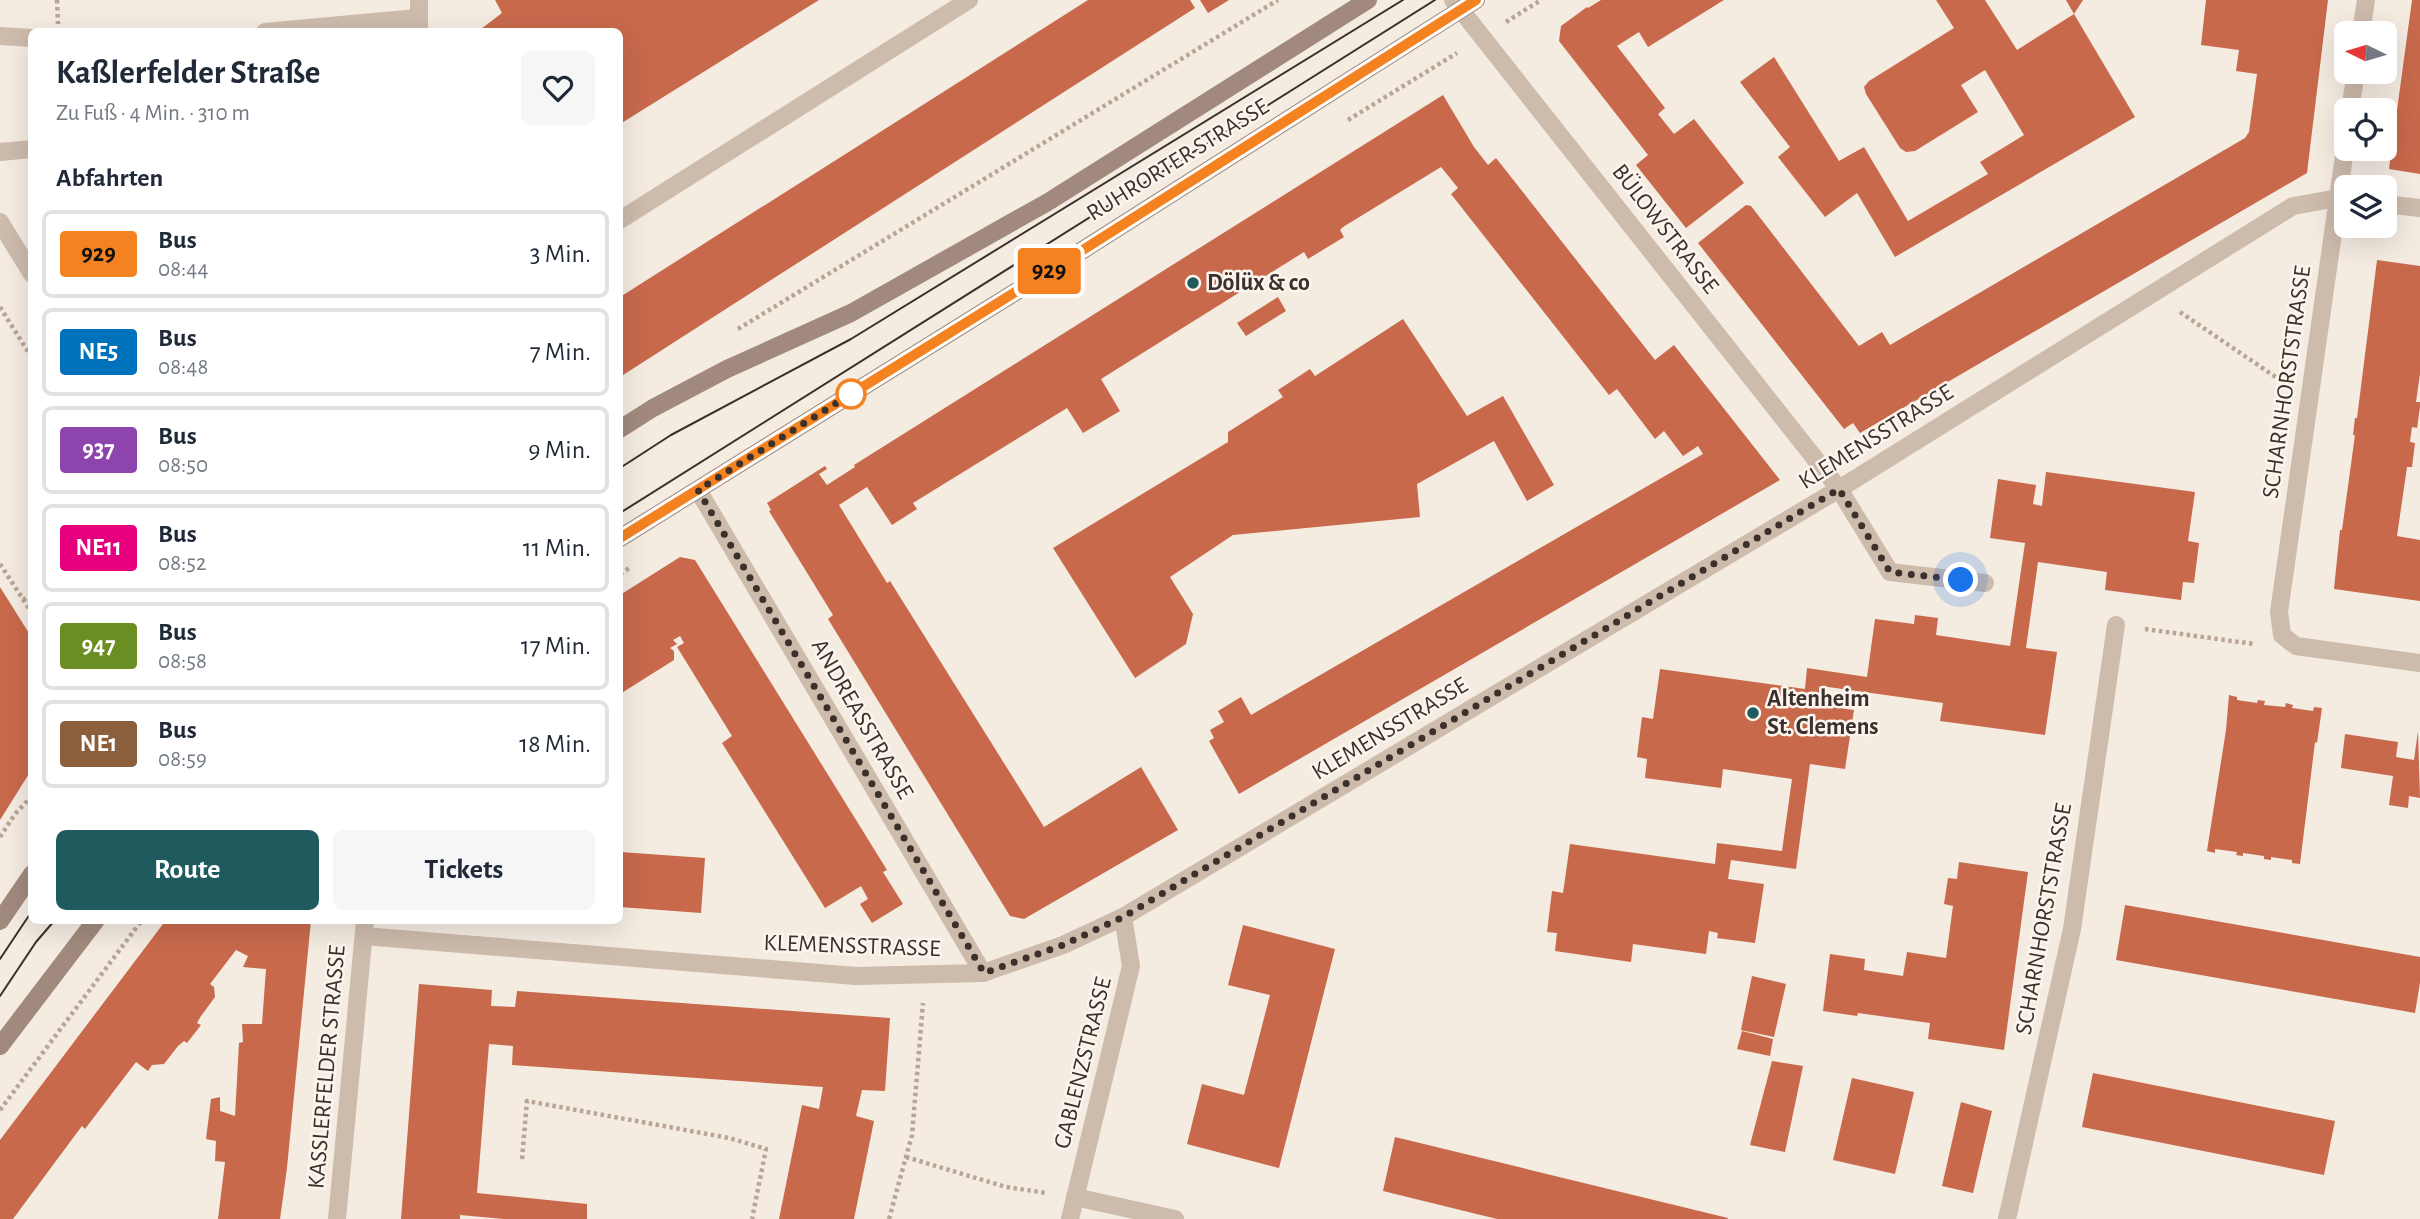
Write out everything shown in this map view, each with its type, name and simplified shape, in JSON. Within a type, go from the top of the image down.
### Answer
[{"type":"main road","name":"RUHRORTER STRASSE","points":[[623,427],[727,369],[851,313],[1048,202],[1368,0]]},
{"type":"main road","name":"RUHRORTER STRASSE","points":[[623,536],[1087,247],[1463,3]]},
{"type":"main road","points":[[0,921],[28,880]]},
{"type":"main road","points":[[0,1046],[93,924]]},
{"type":"street","points":[[623,218],[969,0]]},
{"type":"street","points":[[2362,21],[2365,0]]},
{"type":"street","name":"BÜLOWSTRASSE","points":[[1463,3],[1482,37],[1839,489],[1890,572],[1985,583]]},
{"type":"street","points":[[303,28],[418,16]]},
{"type":"street","points":[[0,36],[28,38]]},
{"type":"street","points":[[0,152],[28,149]]},
{"type":"street","name":"KLEMENSSTRASSE","points":[[365,928],[856,976],[984,973],[1063,945],[1123,917],[1839,489],[2293,206],[2334,199]]},
{"type":"street","points":[[2397,205],[2420,208]]},
{"type":"street","points":[[0,222],[28,268]]},
{"type":"street","name":"SCHARNHORSTSTRASSE","points":[[2282,635],[2279,612],[2335,238]]},
{"type":"street","name":"ANDREASSTRASSE","points":[[698,490],[984,973]]},
{"type":"street","name":"SCHARNHORSTSTRASSE","points":[[2007,1219],[2072,929],[2116,625]]},
{"type":"street","points":[[2282,635],[2296,646],[2420,663]]},
{"type":"street","name":"GABLENZSTRASSE","points":[[1070,1219],[1131,966],[1123,917]]},
{"type":"street","name":"KASSLERFELDER STRASSE","points":[[337,1219],[365,928]]},
{"type":"street","points":[[1075,1197],[1175,1219]]},
{"type":"path","points":[[57,0],[58,28]]},
{"type":"path","points":[[735,331],[1279,0]]},
{"type":"path","points":[[1482,37],[1541,0]]},
{"type":"path","points":[[2153,293],[2309,400]]},
{"type":"path","points":[[0,307],[28,352]]},
{"type":"path","points":[[0,564],[28,607]]},
{"type":"path","points":[[23,600],[28,597]]},
{"type":"path","points":[[2116,625],[2260,645],[2282,635]]},
{"type":"path","points":[[0,838],[15,814],[28,800]]},
{"type":"path","points":[[0,1110],[139,924]]},
{"type":"path","points":[[889,1219],[912,1135],[926,974]]},
{"type":"path","points":[[522,1158],[527,1101],[729,1138],[766,1149],[752,1219]]},
{"type":"path","points":[[906,1157],[1006,1187],[1075,1197]]},
{"type":"building","points":[[495,0],[819,0],[623,122],[623,28],[482,28],[502,13]]},
{"type":"building","points":[[1088,0],[1190,0],[1195,8],[623,375],[623,295]]},
{"type":"building","points":[[1200,0],[1229,0],[1208,13]]},
{"type":"building","points":[[1601,0],[1724,0],[1648,47],[1639,32],[1617,46],[1665,108],[1658,114],[1674,134],[1694,119],[1744,183],[1686,228],[1636,165],[1648,155],[1559,41],[1561,26]]},
{"type":"building","points":[[1936,0],[1985,0],[2017,50],[2074,14],[2135,117],[1895,257],[1857,193],[1825,217],[1778,157],[1790,147],[1740,82],[1774,57],[1839,161],[1864,147],[1908,221],[1988,174],[1980,162],[2024,135],[1985,70],[1961,85],[1978,112],[1915,151],[1906,152],[1900,148],[1864,87],[1869,81],[1954,28]]},
{"type":"building","points":[[2066,0],[2083,0],[2074,14]]},
{"type":"building","points":[[2206,0],[2328,0],[2307,173],[1860,433],[1853,423],[1844,429],[1698,243],[1746,205],[1751,206],[1859,346],[1882,332],[1890,345],[2245,138],[2249,132],[2257,74],[2236,71],[2239,50],[2201,45]]},
{"type":"building","points":[[2412,0],[2420,0],[2420,174],[2389,169],[2390,161],[2397,161],[2397,110]]},
{"type":"building","points":[[1443,95],[1488,165],[1496,158],[1655,360],[1674,345],[1780,480],[1239,794],[1209,741],[1214,738],[1210,730],[1224,722],[1218,711],[1241,697],[1251,715],[1703,454],[1698,446],[1683,456],[1664,431],[1655,439],[1617,389],[1609,395],[1451,194],[1458,188],[1441,167],[1343,227],[1340,230],[1344,237],[1308,259],[1304,252],[1101,379],[1120,411],[1083,433],[1067,408],[913,503],[917,509],[892,525],[867,487],[839,505],[887,583],[890,581],[1044,827],[1141,767],[1178,830],[1024,919],[1010,916],[828,619],[833,615],[769,511],[771,510],[767,503],[825,466],[827,469],[819,474],[827,485],[855,467],[854,465]]},
{"type":"building","points":[[2377,260],[2420,266],[2420,374],[2416,402],[2420,402],[2420,407],[2417,428],[2412,427],[2410,442],[2415,443],[2412,467],[2407,467],[2397,536],[2420,540],[2420,601],[2334,589]]},
{"type":"building","points":[[1278,297],[1286,311],[1246,336],[1237,323]]},
{"type":"building","points":[[1403,319],[1467,416],[1503,396],[1554,485],[1527,501],[1494,441],[1417,484],[1420,517],[1233,535],[1170,577],[1193,614],[1186,644],[1135,678],[1053,548],[1228,442],[1228,432],[1283,397],[1278,390],[1310,369],[1315,376]]},
{"type":"building","name":"Altenheim St. Clemens","points":[[2046,472],[2195,492],[2188,541],[2199,543],[2194,583],[2183,582],[2181,600],[2105,590],[2107,572],[2038,562],[2026,648],[2057,652],[2045,735],[1940,721],[1943,703],[1821,686],[1818,705],[1854,710],[1845,769],[1810,764],[1796,869],[1731,860],[1728,879],[1764,884],[1755,943],[1717,938],[1718,933],[1709,931],[1706,954],[1633,944],[1631,962],[1555,951],[1557,933],[1547,932],[1552,891],[1563,893],[1570,844],[1715,864],[1717,843],[1782,851],[1792,779],[1723,769],[1721,788],[1645,778],[1647,759],[1637,757],[1642,717],[1653,719],[1660,669],[1805,689],[1807,668],[1867,677],[1875,619],[1914,624],[1915,615],[1938,618],[1936,635],[2010,646],[2025,543],[1990,538],[1998,479],[2036,485],[2033,504],[2042,506]]},
{"type":"building","points":[[680,557],[695,560],[887,870],[883,872],[903,904],[872,923],[860,904],[868,899],[861,886],[825,908],[722,743],[732,736],[677,647],[684,643],[680,636],[673,640],[677,644],[670,648],[674,651],[674,660],[623,692],[623,593]]},
{"type":"building","points":[[0,587],[28,632],[28,775],[0,820]]},
{"type":"building","points":[[2229,695],[2237,697],[2237,700],[2257,703],[2258,700],[2265,701],[2264,705],[2285,707],[2286,703],[2293,705],[2292,708],[2313,711],[2314,707],[2322,708],[2317,743],[2315,742],[2300,864],[2292,863],[2292,860],[2271,857],[2271,860],[2264,859],[2264,856],[2243,853],[2243,856],[2236,855],[2237,852],[2215,849],[2215,853],[2207,851]]},
{"type":"building","points":[[2418,731],[2420,798],[2409,796],[2408,808],[2389,805],[2393,776],[2341,768],[2345,734],[2398,742],[2396,757],[2414,760]]},
{"type":"building","points":[[623,852],[705,858],[701,913],[623,907]]},
{"type":"building","points":[[1959,862],[2028,872],[2004,1050],[1928,1039],[1930,1023],[1823,1011],[1830,954],[1865,959],[1864,970],[1903,976],[1907,952],[1946,958],[1953,906],[1944,904],[1948,878],[1957,879]]},
{"type":"building","points":[[2125,905],[2420,957],[2420,983],[2415,1013],[2116,960]]},
{"type":"building","points":[[163,924],[311,924],[280,1219],[218,1219],[225,1162],[215,1161],[216,1141],[206,1139],[211,1099],[220,1097],[220,1111],[235,1116],[239,1043],[243,1042],[242,1024],[262,1024],[266,969],[243,967],[248,956],[236,950],[210,984],[214,987],[215,997],[197,1023],[201,1025],[187,1043],[184,1041],[178,1046],[164,1064],[152,1065],[148,1071],[136,1062],[85,1129],[82,1126],[13,1219],[0,1219],[0,1140]]},
{"type":"building","points":[[1243,925],[1335,949],[1279,1168],[1187,1144],[1202,1084],[1244,1095],[1270,995],[1228,985]]},
{"type":"building","points":[[1752,976],[1786,984],[1774,1037],[1741,1030]]},
{"type":"building","points":[[419,984],[492,990],[491,1006],[515,1007],[517,991],[890,1018],[885,1091],[862,1090],[856,1116],[874,1121],[854,1219],[779,1219],[802,1105],[819,1109],[823,1087],[512,1065],[513,1046],[489,1044],[477,1193],[587,1204],[587,1219],[504,1219],[460,1215],[460,1219],[401,1219]]},
{"type":"building","points":[[1742,1031],[1773,1039],[1770,1056],[1737,1049]]},
{"type":"building","points":[[1772,1061],[1803,1066],[1785,1152],[1750,1145]]},
{"type":"building","points":[[2093,1073],[2335,1121],[2324,1175],[2082,1127]]},
{"type":"building","points":[[1852,1078],[1914,1092],[1895,1174],[1833,1160]]},
{"type":"building","points":[[1961,1102],[1992,1111],[1973,1193],[1942,1186]]},
{"type":"building","points":[[1395,1137],[1728,1219],[1497,1219],[1383,1191]]},
{"type":"tram line","points":[[623,466],[671,435],[851,339],[1403,0]]},
{"type":"tram line","points":[[623,511],[1435,0]]},
{"type":"tram line","points":[[0,959],[28,917]]},
{"type":"tram line","points":[[0,996],[36,942],[52,924]]},
{"type":"bus line","name":"929","points":[[623,536],[1075,255],[1476,0]]},
{"type":"place","name":"Dölüx & co","points":[[1193,283]]},
{"type":"place","name":"Altenheim St. Clemens","points":[[1753,713]]},
{"type":"route","points":[[851,394],[854,392],[698,490],[984,973],[1063,945],[1123,917],[1839,489],[1890,572],[1961,580]]}]
